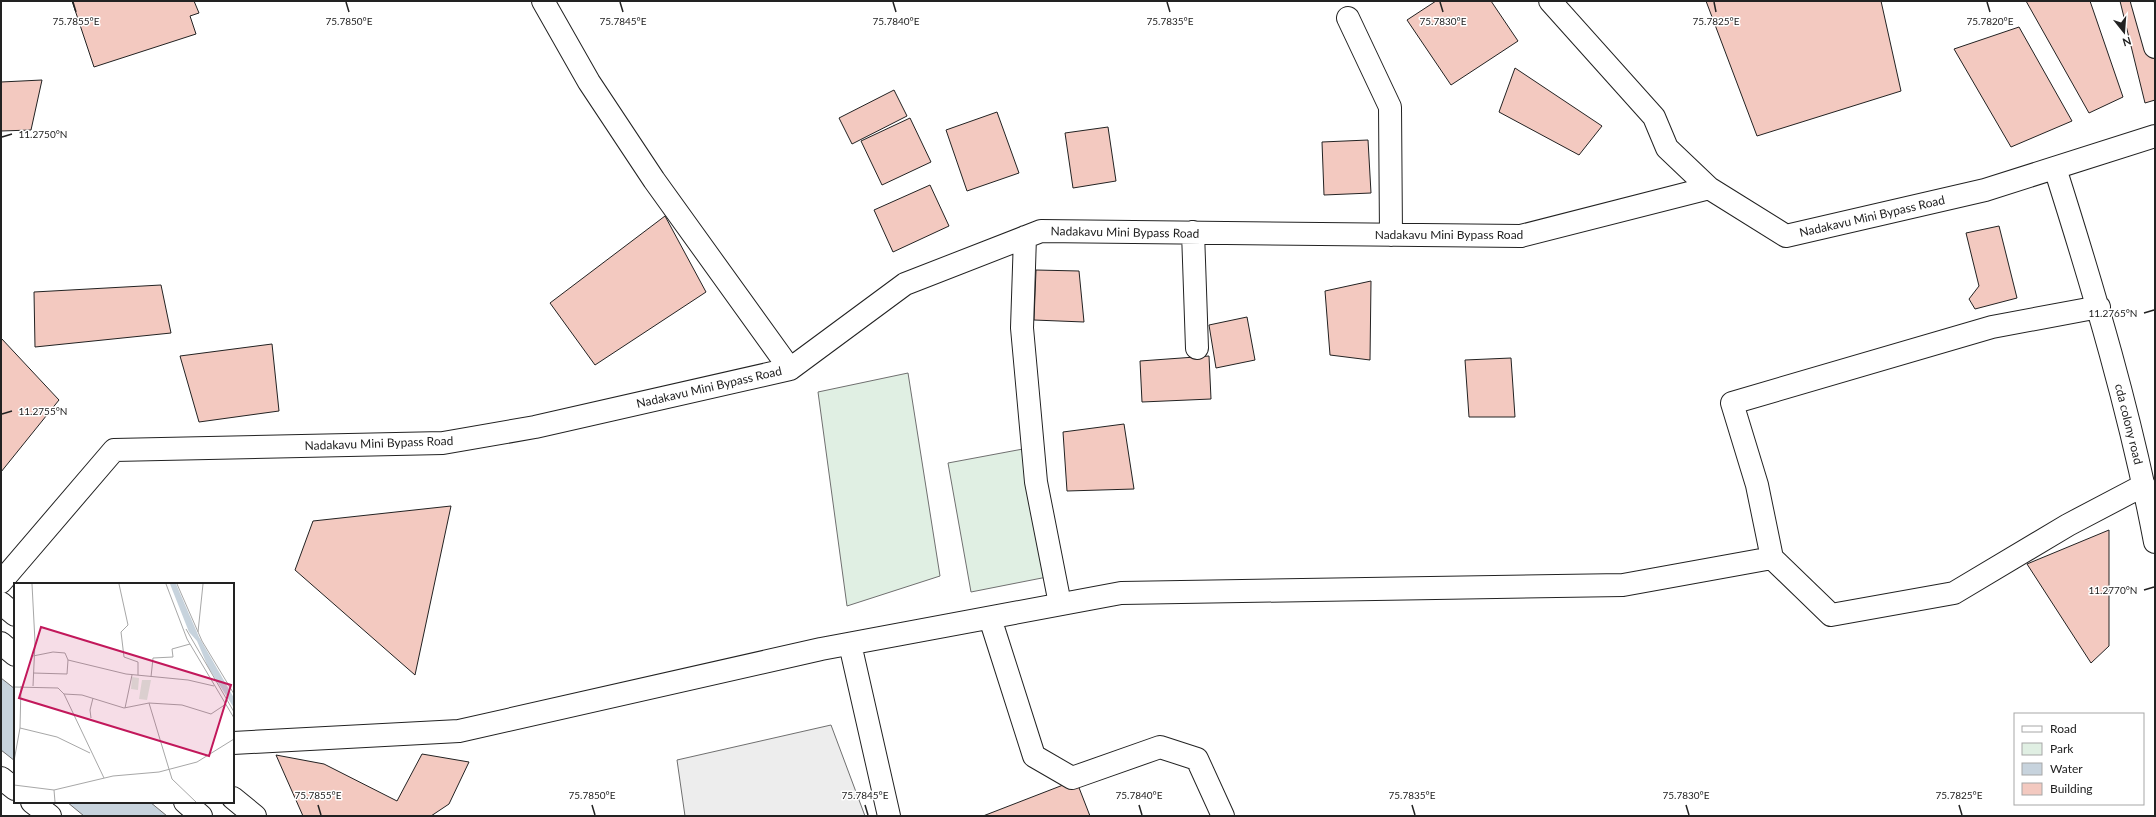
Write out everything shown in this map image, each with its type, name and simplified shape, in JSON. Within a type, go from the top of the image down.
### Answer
[{"type":"street","points":[[543,1],[589,82],[654,180],[790,369]]},
{"type":"street","points":[[1550,1],[1654,117],[1667,148],[1709,188]]},
{"type":"street","points":[[2142,1],[2155,47]]},
{"type":"street","points":[[1348,18],[1390,107],[1391,235]]},
{"type":"street","name":"Nadakavu Mini Bypass Road","points":[[1,582],[114,450],[443,443],[535,427],[790,369],[905,284],[1041,231],[1521,236],[1709,188],[1786,236],[1986,190],[2155,136]]},
{"type":"street","name":"cda colony road","points":[[2055,168],[2099,307],[2144,485],[2155,542]]},
{"type":"street","points":[[1193,232],[1196,348]]},
{"type":"street","points":[[1025,237],[1022,328],[1036,482],[1060,604]]},
{"type":"street","points":[[2099,307],[1992,327],[1732,403],[1757,485],[1772,558],[1831,616],[1954,593],[2068,525],[2144,485]]},
{"type":"street","points":[[234,743],[459,731],[850,644],[1121,593],[1623,585],[1772,558]]},
{"type":"street","points":[[1,603],[14,614]]},
{"type":"street","points":[[990,618],[1034,756],[1072,778],[1160,747],[1197,759],[1223,816]]},
{"type":"street","points":[[1,643],[14,654]]},
{"type":"street","points":[[850,644],[889,816]]},
{"type":"street","points":[[1,778],[14,788]]},
{"type":"street","points":[[234,799],[255,816]]},
{"type":"street","points":[[33,803],[50,816]]},
{"type":"street","points":[[186,803],[201,816]]},
{"type":"green space","points":[[908,373],[940,576],[847,606],[818,392]]},
{"type":"green space","points":[[1023,449],[1047,577],[971,592],[948,463]]},
{"type":"shaded area","points":[[831,725],[865,816],[685,816],[677,760]]},
{"type":"water","points":[[1,678],[14,688],[14,760],[1,750]]},
{"type":"water","points":[[68,803],[151,803],[167,816],[84,816]]},
{"type":"building","points":[[72,1],[194,1],[199,13],[190,16],[196,34],[94,67]]},
{"type":"building","points":[[1436,1],[1491,1],[1518,41],[1451,85],[1407,20]]},
{"type":"building","points":[[1706,1],[1881,1],[1901,91],[1757,136]]},
{"type":"building","points":[[2026,1],[2090,1],[2123,97],[2089,113]]},
{"type":"building","points":[[2120,1],[2155,1],[2155,100],[2145,103]]},
{"type":"building","points":[[2019,27],[2072,121],[2011,147],[1954,49]]},
{"type":"building","points":[[1515,68],[1602,126],[1579,155],[1499,112]]},
{"type":"building","points":[[42,80],[31,130],[1,131],[1,82]]},
{"type":"building","points":[[894,90],[907,116],[852,144],[839,118]]},
{"type":"building","points":[[997,112],[1019,173],[967,191],[946,130]]},
{"type":"building","points":[[910,118],[931,162],[882,185],[861,141]]},
{"type":"building","points":[[1108,127],[1116,181],[1073,188],[1065,133]]},
{"type":"building","points":[[1368,140],[1371,193],[1324,195],[1322,142]]},
{"type":"building","points":[[930,185],[949,226],[893,252],[874,210]]},
{"type":"building","points":[[665,216],[706,292],[595,365],[550,303]]},
{"type":"building","points":[[1999,226],[2017,298],[1975,309],[1969,299],[1979,286],[1966,233]]},
{"type":"building","points":[[1036,270],[1079,271],[1084,322],[1034,320]]},
{"type":"building","points":[[1371,281],[1370,360],[1330,355],[1325,291]]},
{"type":"building","points":[[161,285],[171,333],[35,347],[34,292]]},
{"type":"building","points":[[1247,317],[1255,360],[1216,368],[1209,325]]},
{"type":"building","points":[[1,338],[59,400],[1,472]]},
{"type":"building","points":[[272,344],[279,411],[199,422],[180,356]]},
{"type":"building","points":[[1209,356],[1211,399],[1142,402],[1140,361]]},
{"type":"building","points":[[1511,358],[1515,417],[1469,417],[1465,360]]},
{"type":"building","points":[[1124,424],[1134,489],[1067,491],[1063,432]]},
{"type":"building","points":[[451,506],[415,675],[295,570],[313,521]]},
{"type":"building","points":[[2109,530],[2109,646],[2091,663],[2027,564]]},
{"type":"building","points":[[422,754],[469,762],[449,804],[431,816],[303,816],[276,755],[324,764],[397,801]]},
{"type":"building","points":[[1076,780],[1090,816],[983,816]]}]
